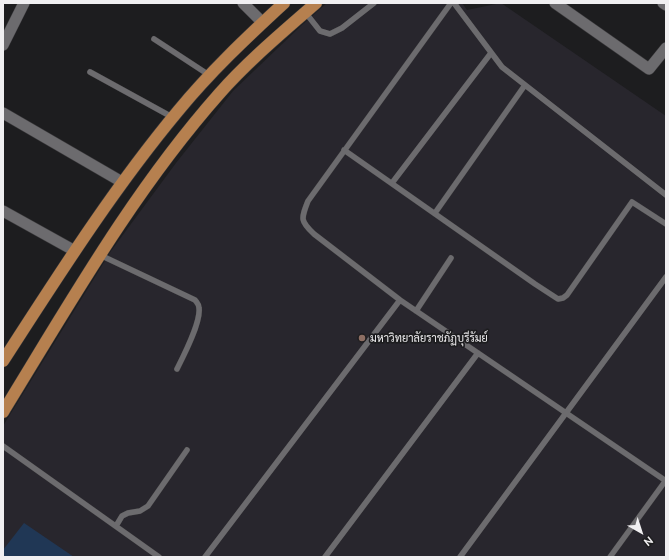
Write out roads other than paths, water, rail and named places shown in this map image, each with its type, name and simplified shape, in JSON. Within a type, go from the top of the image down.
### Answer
[{"type":"main road","points":[[3,361],[122,182],[172,118],[209,75],[262,22],[284,3]]},
{"type":"main road","points":[[3,412],[99,255],[143,190],[184,135],[220,93],[280,34],[316,3]]},
{"type":"street","points":[[3,45],[24,3]]},
{"type":"street","points":[[243,3],[262,22]]},
{"type":"street","points":[[555,3],[650,69],[666,48]]},
{"type":"street","points":[[3,112],[122,182]]},
{"type":"street","points":[[3,211],[75,251]]},
{"type":"lane","points":[[305,12],[320,31],[330,34],[342,28],[374,3]]},
{"type":"lane","points":[[610,557],[666,481],[400,300],[314,234],[304,225],[302,215],[308,201],[344,150],[452,3],[502,67],[666,195]]},
{"type":"lane","points":[[154,39],[209,75]]},
{"type":"lane","points":[[392,183],[491,53]]},
{"type":"lane","points":[[90,72],[172,118]]},
{"type":"lane","points":[[435,213],[526,85]]},
{"type":"lane","points":[[344,150],[558,299],[567,295],[632,202],[666,224]]},
{"type":"lane","points":[[99,255],[168,287],[198,303],[200,309],[198,320],[178,369]]},
{"type":"lane","points":[[416,311],[451,258]]},
{"type":"lane","points":[[460,557],[565,412],[666,277]]},
{"type":"lane","points":[[204,557],[400,300]]},
{"type":"lane","points":[[325,557],[478,353]]},
{"type":"lane","points":[[3,446],[159,557]]},
{"type":"lane","points":[[116,526],[122,516],[128,513],[140,511],[148,506],[187,450]]},
{"type":"water","points":[[24,523],[74,557],[3,557],[3,550]]},
{"type":"place","name":"มหาวิทยาลัยราชภัฏบุรีรัมย์","points":[[362,338]]}]
